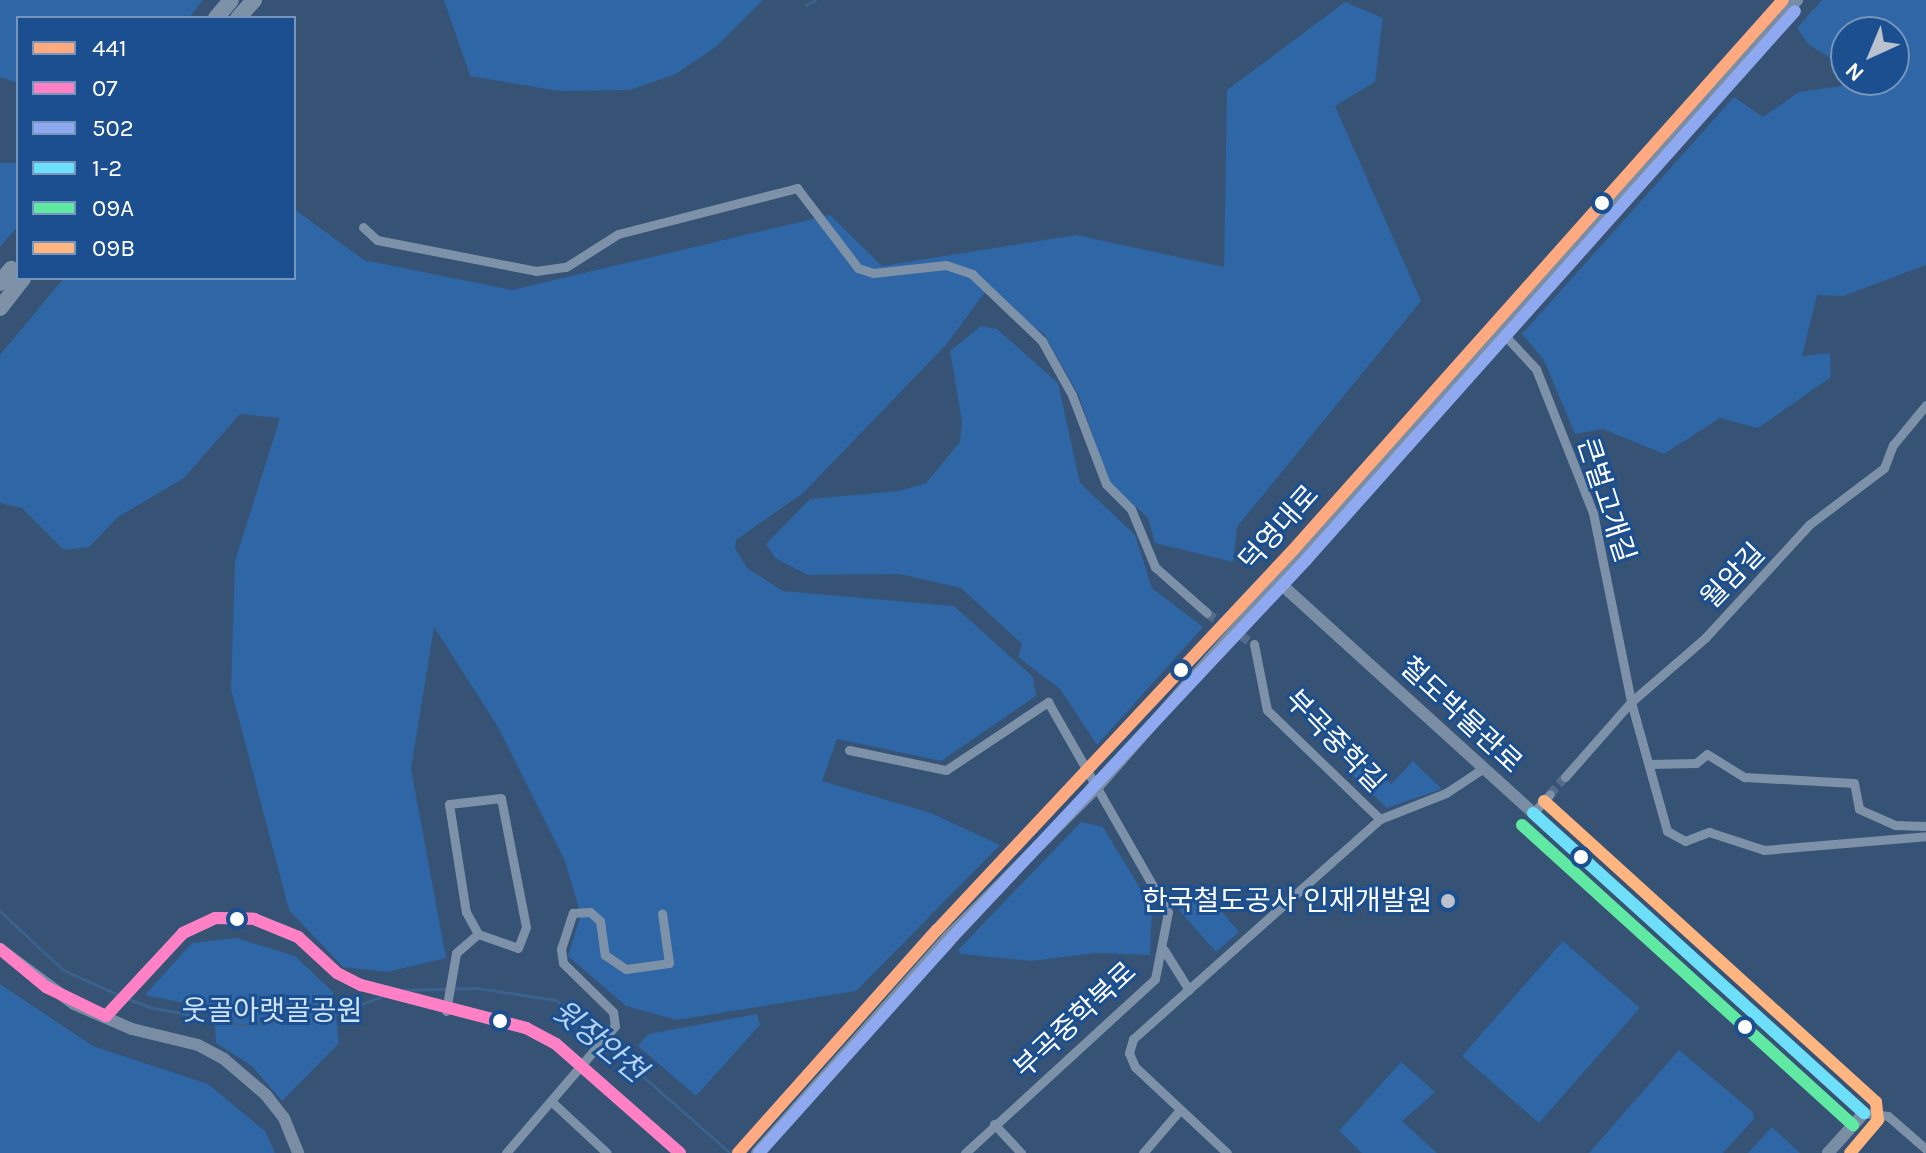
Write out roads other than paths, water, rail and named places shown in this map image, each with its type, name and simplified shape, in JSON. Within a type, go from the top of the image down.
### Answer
[{"type":"highway","points":[[218,16],[231,0]]},
{"type":"highway","points":[[240,16],[254,0]]},
{"type":"highway","points":[[0,308],[16,276]]},
{"type":"street","name":"덕영대로","points":[[757,1153],[949,936],[1098,786],[1274,578],[1783,0]]},
{"type":"street","name":"덕영대로","points":[[1496,326],[1797,0]]},
{"type":"street","points":[[363,227],[377,240],[536,271],[566,267],[618,234],[797,188],[858,268],[873,273],[946,265],[972,274],[1042,341],[1072,395],[1106,484],[1131,509],[1155,567],[1207,613]]},
{"type":"street","name":"큰벌고개길","points":[[1496,326],[1536,369],[1593,513],[1631,702],[1667,831],[1685,841],[1709,832],[1764,850],[1926,836]]},
{"type":"street","name":"월암길","points":[[1565,777],[1631,702],[1705,638],[1810,524],[1884,468],[1893,445],[1926,405]]},
{"type":"street","name":"덕영대로","points":[[738,1152],[937,930],[1274,578]]},
{"type":"street","name":"철도박물관로","points":[[1274,578],[1864,1113]]},
{"type":"street","name":"부곡중학길","points":[[1254,644],[1267,710],[1380,819]]},
{"type":"street","name":"부곡중학북로","points":[[849,750],[946,770],[1048,702],[1168,912],[1164,950],[1155,979],[1136,1000],[965,1153]]},
{"type":"street","points":[[1649,764],[1696,763],[1707,754],[1744,777],[1854,783],[1859,809],[1895,825],[1926,826]]},
{"type":"street","name":"부곡중학길","points":[[1227,1153],[1135,1067],[1129,1053],[1133,1039],[1380,819],[1446,793],[1482,769]]},
{"type":"street","points":[[1533,813],[1550,794]]},
{"type":"street","points":[[501,798],[526,927],[518,948],[478,934],[466,912],[449,804],[501,798]]},
{"type":"street","points":[[506,1153],[615,1026],[613,1012],[563,963],[561,949],[573,913],[590,912],[600,921],[605,955],[626,969],[669,963],[662,913]]},
{"type":"street","points":[[109,1012],[183,933],[215,918],[232,917],[281,926],[337,973],[361,985],[446,1011],[526,1028],[556,1044],[680,1153]]},
{"type":"street","points":[[446,1011],[456,953],[478,934]]},
{"type":"street","points":[[0,949],[46,987],[109,1012],[132,1029],[198,1045],[224,1059],[266,1095],[284,1118],[298,1153]]},
{"type":"street","points":[[1164,950],[1189,990]]},
{"type":"street","points":[[551,1101],[607,1153]]},
{"type":"street","points":[[1143,1153],[1179,1111]]},
{"type":"street","points":[[1828,1153],[1864,1113],[1888,1116],[1926,1149]]},
{"type":"street","points":[[994,1124],[1021,1153]]},
{"type":"waterway","points":[[806,5],[815,0]]},
{"type":"waterway","name":"윗장안천","points":[[0,911],[63,970],[119,995]]},
{"type":"waterway","name":"윗장안천","points":[[397,990],[477,988],[556,1000],[730,1153]]},
{"type":"waterway","name":"윗장안천","points":[[126,998],[149,1007],[243,1025],[332,1015],[383,996]]},
{"type":"tunnel","points":[[1207,613],[1254,644]]},
{"type":"tunnel","points":[[1550,794],[1565,777]]},
{"type":"place","name":"한국철도공사 인재개발원","points":[[1448,901]]},
{"type":"park label","name":"웃골아랫골공원","points":[[272,1011]]}]
